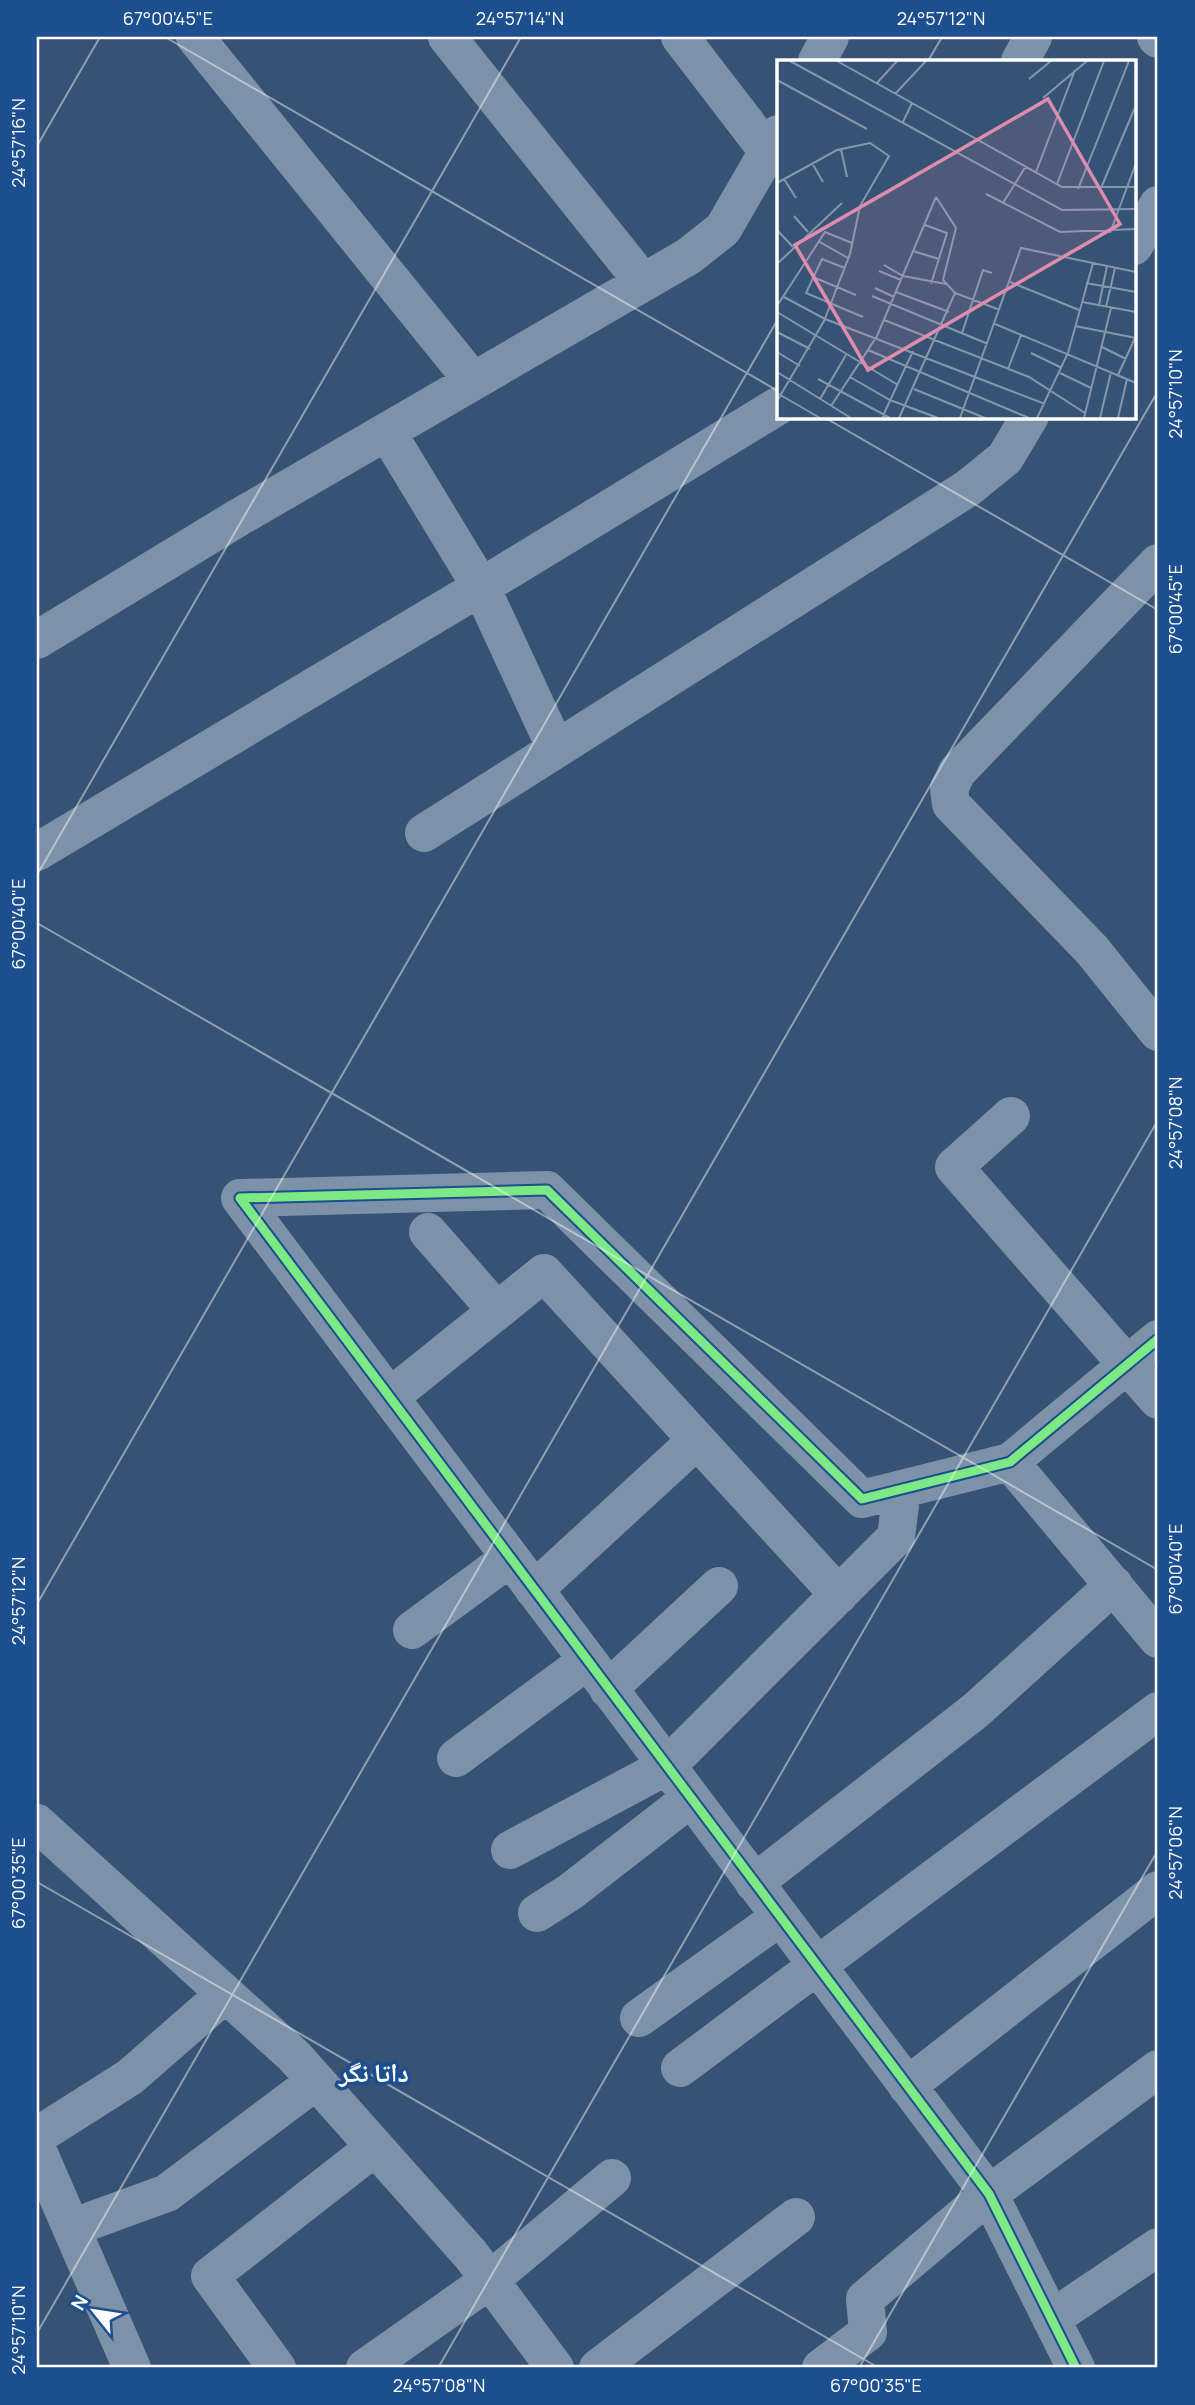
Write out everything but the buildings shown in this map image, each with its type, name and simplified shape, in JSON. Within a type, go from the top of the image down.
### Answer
[{"type":"street","points":[[195,37],[473,382]]},
{"type":"street","points":[[447,37],[643,282]]},
{"type":"street","points":[[37,640],[236,519],[689,256],[723,229],[774,144],[680,37]]},
{"type":"street","points":[[818,60],[830,37]]},
{"type":"street","points":[[1021,60],[1033,37]]},
{"type":"street","points":[[1136,243],[1158,205]]},
{"type":"street","points":[[37,852],[481,587],[777,406]]},
{"type":"street","points":[[424,833],[968,488],[1005,458],[1029,418]]},
{"type":"street","points":[[387,432],[481,587],[556,749]]},
{"type":"street","points":[[1156,1024],[1091,950],[951,804],[949,789],[957,772],[1158,563]]},
{"type":"street","points":[[1011,1116],[954,1167],[1158,1400]]},
{"type":"street","points":[[1076,2368],[989,2194],[240,1198],[547,1190],[863,1499],[1010,1462],[1158,1339]]},
{"type":"street","points":[[428,1232],[496,1311]]},
{"type":"street","points":[[390,1397],[544,1273],[839,1595]]},
{"type":"street","points":[[534,1590],[696,1440]]},
{"type":"street","points":[[1010,1462],[1158,1639]]},
{"type":"street","points":[[510,1850],[667,1766],[897,1537],[902,1489]]},
{"type":"street","points":[[411,1630],[510,1558]]},
{"type":"street","points":[[754,1882],[975,1711],[1114,1585]]},
{"type":"street","points":[[456,1758],[598,1675],[719,1586]]},
{"type":"street","points":[[680,2068],[1158,1711]]},
{"type":"street","points":[[537,1913],[570,1892],[691,1798]]},
{"type":"street","points":[[37,1823],[294,2056],[471,2255],[555,2368]]},
{"type":"street","points":[[907,2086],[1158,1890]]},
{"type":"street","points":[[639,2018],[780,1917]]},
{"type":"street","points":[[37,2136],[130,2077],[225,1994]]},
{"type":"street","points":[[821,2368],[868,2332],[865,2299],[989,2194],[1158,2069]]},
{"type":"street","points":[[71,2228],[167,2193],[316,2081]]},
{"type":"street","points":[[277,2368],[210,2276],[375,2147]]},
{"type":"street","points":[[37,2149],[132,2368]]},
{"type":"street","points":[[365,2368],[490,2280],[612,2178]]},
{"type":"street","points":[[598,2368],[796,2217]]},
{"type":"street","points":[[1051,2319],[1158,2247]]},
{"type":"cycle path","points":[[240,1198],[547,1190],[862,1499],[1010,1462],[1158,1339]]},
{"type":"cycle path","points":[[240,1198],[989,2194],[1076,2368]]},
{"type":"district","name":"داتا نگر","points":[[374,2073]]}]
